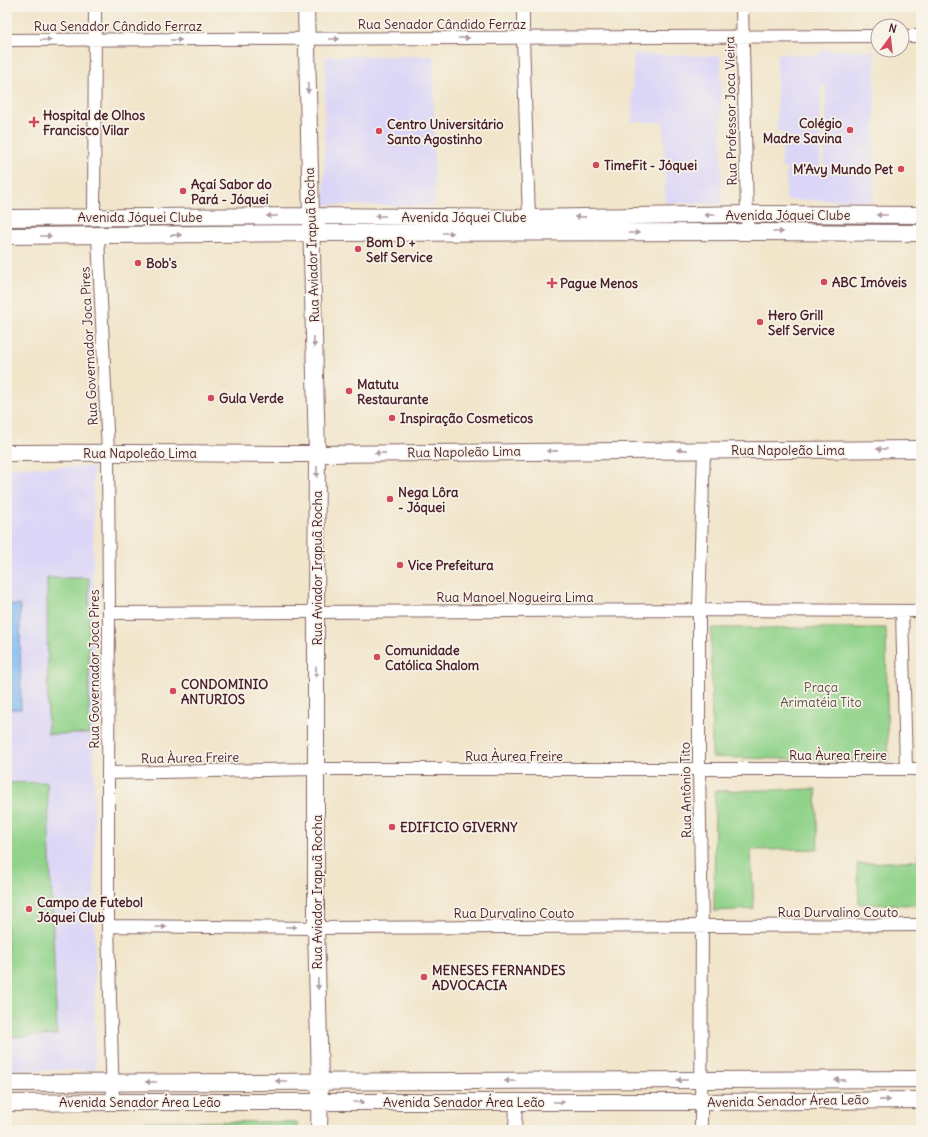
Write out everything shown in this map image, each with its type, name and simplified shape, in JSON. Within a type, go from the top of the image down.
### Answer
[{"type":"street","points":[[94,217],[95,7]]},
{"type":"street","name":"Rua Aviador Irapuã Rocha","points":[[306,7],[317,454],[316,928],[320,1081],[319,1130]]},
{"type":"street","points":[[523,7],[529,218]]},
{"type":"street","name":"Rua Professor Joca Vieira","points":[[742,7],[748,232]]},
{"type":"street","name":"Rua Senador Cândido Ferraz","points":[[7,40],[870,36]]},
{"type":"street","points":[[910,36],[921,36]]},
{"type":"street","name":"Avenida Jóquei Clube","points":[[7,218],[311,216],[529,218],[747,214],[921,215]]},
{"type":"street","name":"Avenida Jóquei Clube","points":[[7,236],[311,233],[921,233]]},
{"type":"street","name":"Rua Governador Joca Pires","points":[[98,236],[108,452],[108,926],[113,1102]]},
{"type":"street","name":"Rua Napoleão Lima","points":[[7,453],[108,452],[317,454],[921,449]]},
{"type":"street","name":"Rua Antônio Tito","points":[[701,1130],[702,926],[699,770],[699,610],[704,450]]},
{"type":"street","name":"Rua Manoel Nogueira Lima","points":[[109,613],[699,610],[921,612]]},
{"type":"street","points":[[902,612],[906,769]]},
{"type":"street","name":"Rua Àurea Freire","points":[[108,773],[316,769],[921,769]]},
{"type":"street","name":"Rua Durvalino Couto","points":[[108,926],[316,928],[921,925]]},
{"type":"street","name":"Avenida Senador Área Leão","points":[[7,1083],[921,1079]]},
{"type":"street","name":"Avenida Senador Área Leão","points":[[7,1103],[701,1102],[921,1100]]},
{"type":"street","points":[[515,1130],[516,1102]]},
{"type":"shaded area","points":[[821,50],[870,51],[870,58],[875,58],[874,201],[786,200],[786,168],[781,168],[783,131],[777,131],[777,54],[820,55]],"holes":[[[821,86],[826,86],[824,175],[820,174]]]},
{"type":"shaded area","points":[[633,54],[721,56],[722,204],[665,203],[664,122],[632,122]]},
{"type":"shaded area","name":"Centro Universitário Santo Agostinho","points":[[325,56],[434,56],[434,206],[324,205]]},
{"type":"shaded area","points":[[7,467],[93,467],[95,1070],[7,1070]]},
{"type":"green space","points":[[47,578],[89,578],[89,734],[48,734]]},
{"type":"green space","name":"Praça Arimatéia Tito","points":[[711,628],[886,628],[888,762],[712,757]]},
{"type":"green space","name":"Campo de Futebol Jóquei Club","points":[[47,782],[57,1035],[7,1037],[7,783]]},
{"type":"green space","points":[[816,789],[818,849],[751,850],[754,909],[714,911],[715,791]]},
{"type":"green space","points":[[921,795],[921,905],[859,904],[857,864],[919,860]]},
{"type":"green space","points":[[145,1121],[297,1122],[297,1130],[145,1130]]},
{"type":"water","points":[[7,605],[20,605],[21,709],[7,709]]},
{"type":"place","name":"Hospital de Olhos Francisco Vilar","points":[[34,122]]},
{"type":"place","name":"Colégio Madre Savina","points":[[850,130]]},
{"type":"place","name":"Centro Universitário Santo Agostinho","points":[[379,131]]},
{"type":"place","name":"TimeFit - Jóquei","points":[[596,165]]},
{"type":"place","name":"M'Avy Mundo Pet","points":[[901,169]]},
{"type":"place","name":"Açaí Sabor do Pará - Jóquei","points":[[183,191]]},
{"type":"place","name":"Bom D + Self Service","points":[[358,249]]},
{"type":"place","name":"Bob's","points":[[138,263]]},
{"type":"place","name":"ABC Imóveis","points":[[824,282]]},
{"type":"place","name":"Pague Menos","points":[[552,283]]},
{"type":"place","name":"Hero Grill Self Service","points":[[760,322]]},
{"type":"place","name":"Matutu Restaurante","points":[[349,391]]},
{"type":"place","name":"Gula Verde","points":[[211,398]]},
{"type":"place","name":"Inspiração Cosmeticos","points":[[392,418]]},
{"type":"place","name":"Nega Lôra - Jóquei","points":[[390,499]]},
{"type":"place","name":"Vice Prefeitura","points":[[400,565]]},
{"type":"place","name":"Comunidade Católica Shalom","points":[[377,657]]},
{"type":"place","name":"CONDOMINIO ANTURIOS","points":[[173,691]]},
{"type":"place","name":"EDIFICIO GIVERNY","points":[[392,827]]},
{"type":"place","name":"Campo de Futebol Jóquei Club","points":[[29,909]]},
{"type":"place","name":"MENESES FERNANDES ADVOCACIA","points":[[424,977]]}]
